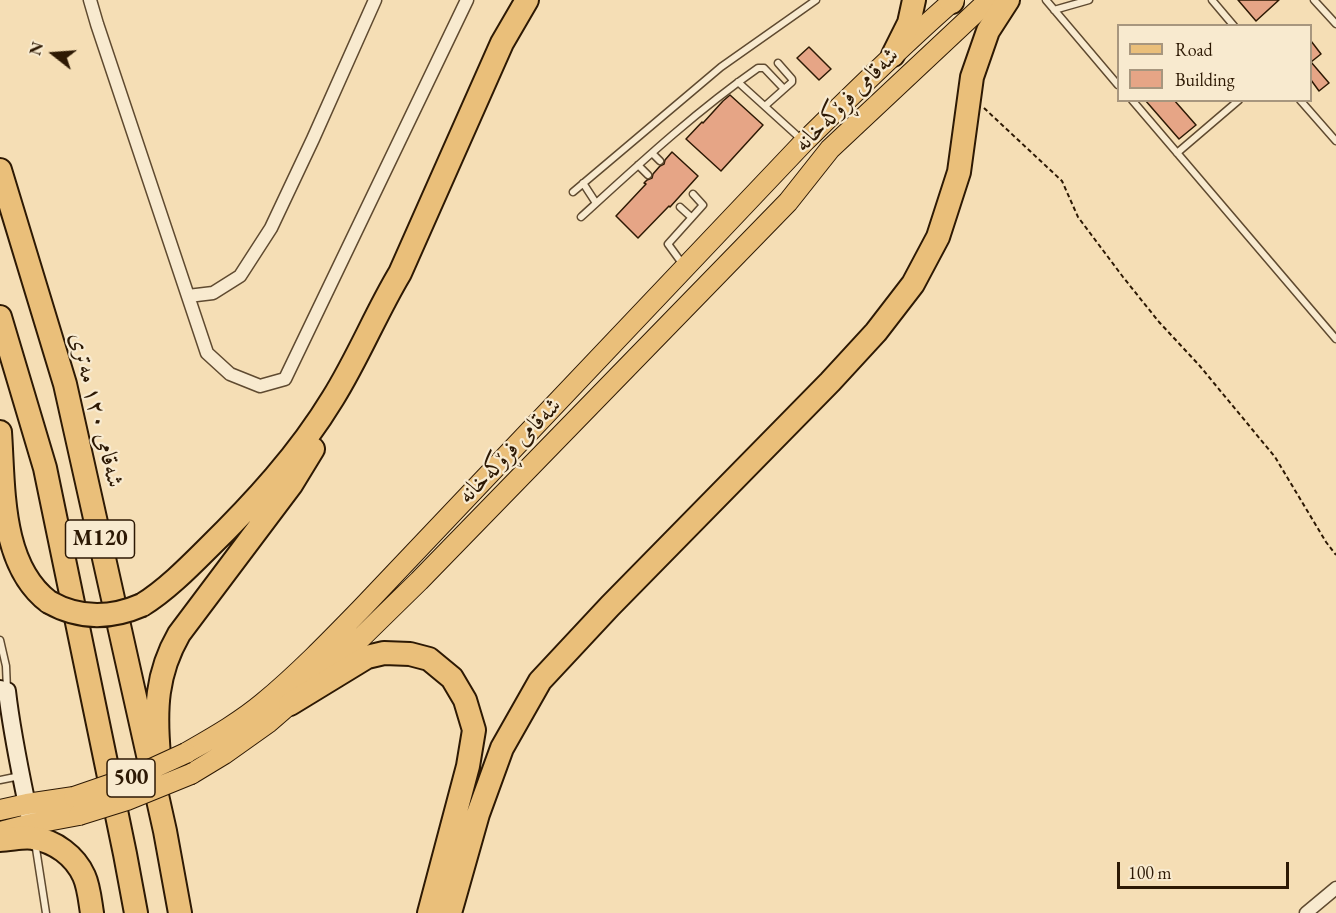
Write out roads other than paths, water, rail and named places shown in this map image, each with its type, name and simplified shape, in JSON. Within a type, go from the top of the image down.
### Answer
[{"type":"highway","points":[[165,831],[157,710],[161,675],[172,646],[291,485],[340,406],[389,305],[400,273],[502,43],[527,0]]},
{"type":"highway","points":[[893,56],[909,23],[914,0]]},
{"type":"highway","points":[[450,913],[478,814],[502,748],[540,681],[610,606],[830,382],[876,332],[913,284],[938,237],[959,172],[972,77],[987,30],[1008,0]]},
{"type":"highway","name":"شەقامی ١٢٠ مەتری","points":[[0,170],[65,384],[165,831],[180,913]]},
{"type":"highway","points":[[0,432],[7,522],[17,560],[39,595],[69,612],[94,616],[119,613],[142,606],[192,565],[242,515],[307,438],[334,397],[400,273]]},
{"type":"highway","name":"M120","points":[[0,317],[45,468],[135,913]]},
{"type":"highway","points":[[291,704],[367,657],[384,653],[410,654],[429,659],[452,678],[465,700],[474,730],[468,766],[429,913]]},
{"type":"highway","points":[[0,840],[33,831],[55,845],[72,859],[85,877],[92,913]]},
{"type":"main road","name":"شەقامی فڕۆکەخانە","points":[[0,832],[33,831],[77,806],[186,753],[261,705],[305,666],[370,599],[809,137],[893,56],[956,5],[988,0]]},
{"type":"main road","name":"شەقامی فڕۆکەخانە","points":[[0,810],[27,804],[77,806],[127,800],[191,774],[242,741],[291,704],[419,581],[788,202],[830,149],[956,5]]},
{"type":"main road","points":[[809,137],[830,149]]},
{"type":"street","points":[[90,0],[207,353],[230,374],[260,386],[285,379],[467,0]]},
{"type":"street","points":[[188,296],[213,293],[240,276],[271,228],[375,0]]},
{"type":"street","points":[[4,690],[5,717],[33,831]]},
{"type":"street","points":[[1305,913],[1336,888]]},
{"type":"lane","points":[[573,192],[722,67],[816,0]]},
{"type":"lane","points":[[1046,0],[1117,83]]},
{"type":"lane","points":[[1054,10],[1089,0]]},
{"type":"lane","points":[[1212,0],[1232,24]]},
{"type":"lane","points":[[1314,0],[1336,24]]},
{"type":"lane","points":[[765,106],[792,82],[778,63]]},
{"type":"lane","points":[[581,216],[652,153],[756,69],[762,67],[784,89]]},
{"type":"lane","points":[[738,82],[765,106],[809,137]]},
{"type":"lane","points":[[1134,102],[1336,339]]},
{"type":"lane","points":[[1177,153],[1235,102]]},
{"type":"lane","points":[[1302,102],[1336,141]]},
{"type":"lane","points":[[652,153],[660,161]]},
{"type":"lane","points":[[638,165],[648,175]]},
{"type":"lane","points":[[583,183],[596,203]]},
{"type":"lane","points":[[685,267],[668,244],[704,205],[693,194]]},
{"type":"lane","points":[[680,207],[691,218]]},
{"type":"lane","points":[[0,640],[6,666],[4,690]]},
{"type":"lane","points":[[0,780],[21,776]]},
{"type":"lane","points":[[33,831],[46,913]]}]
